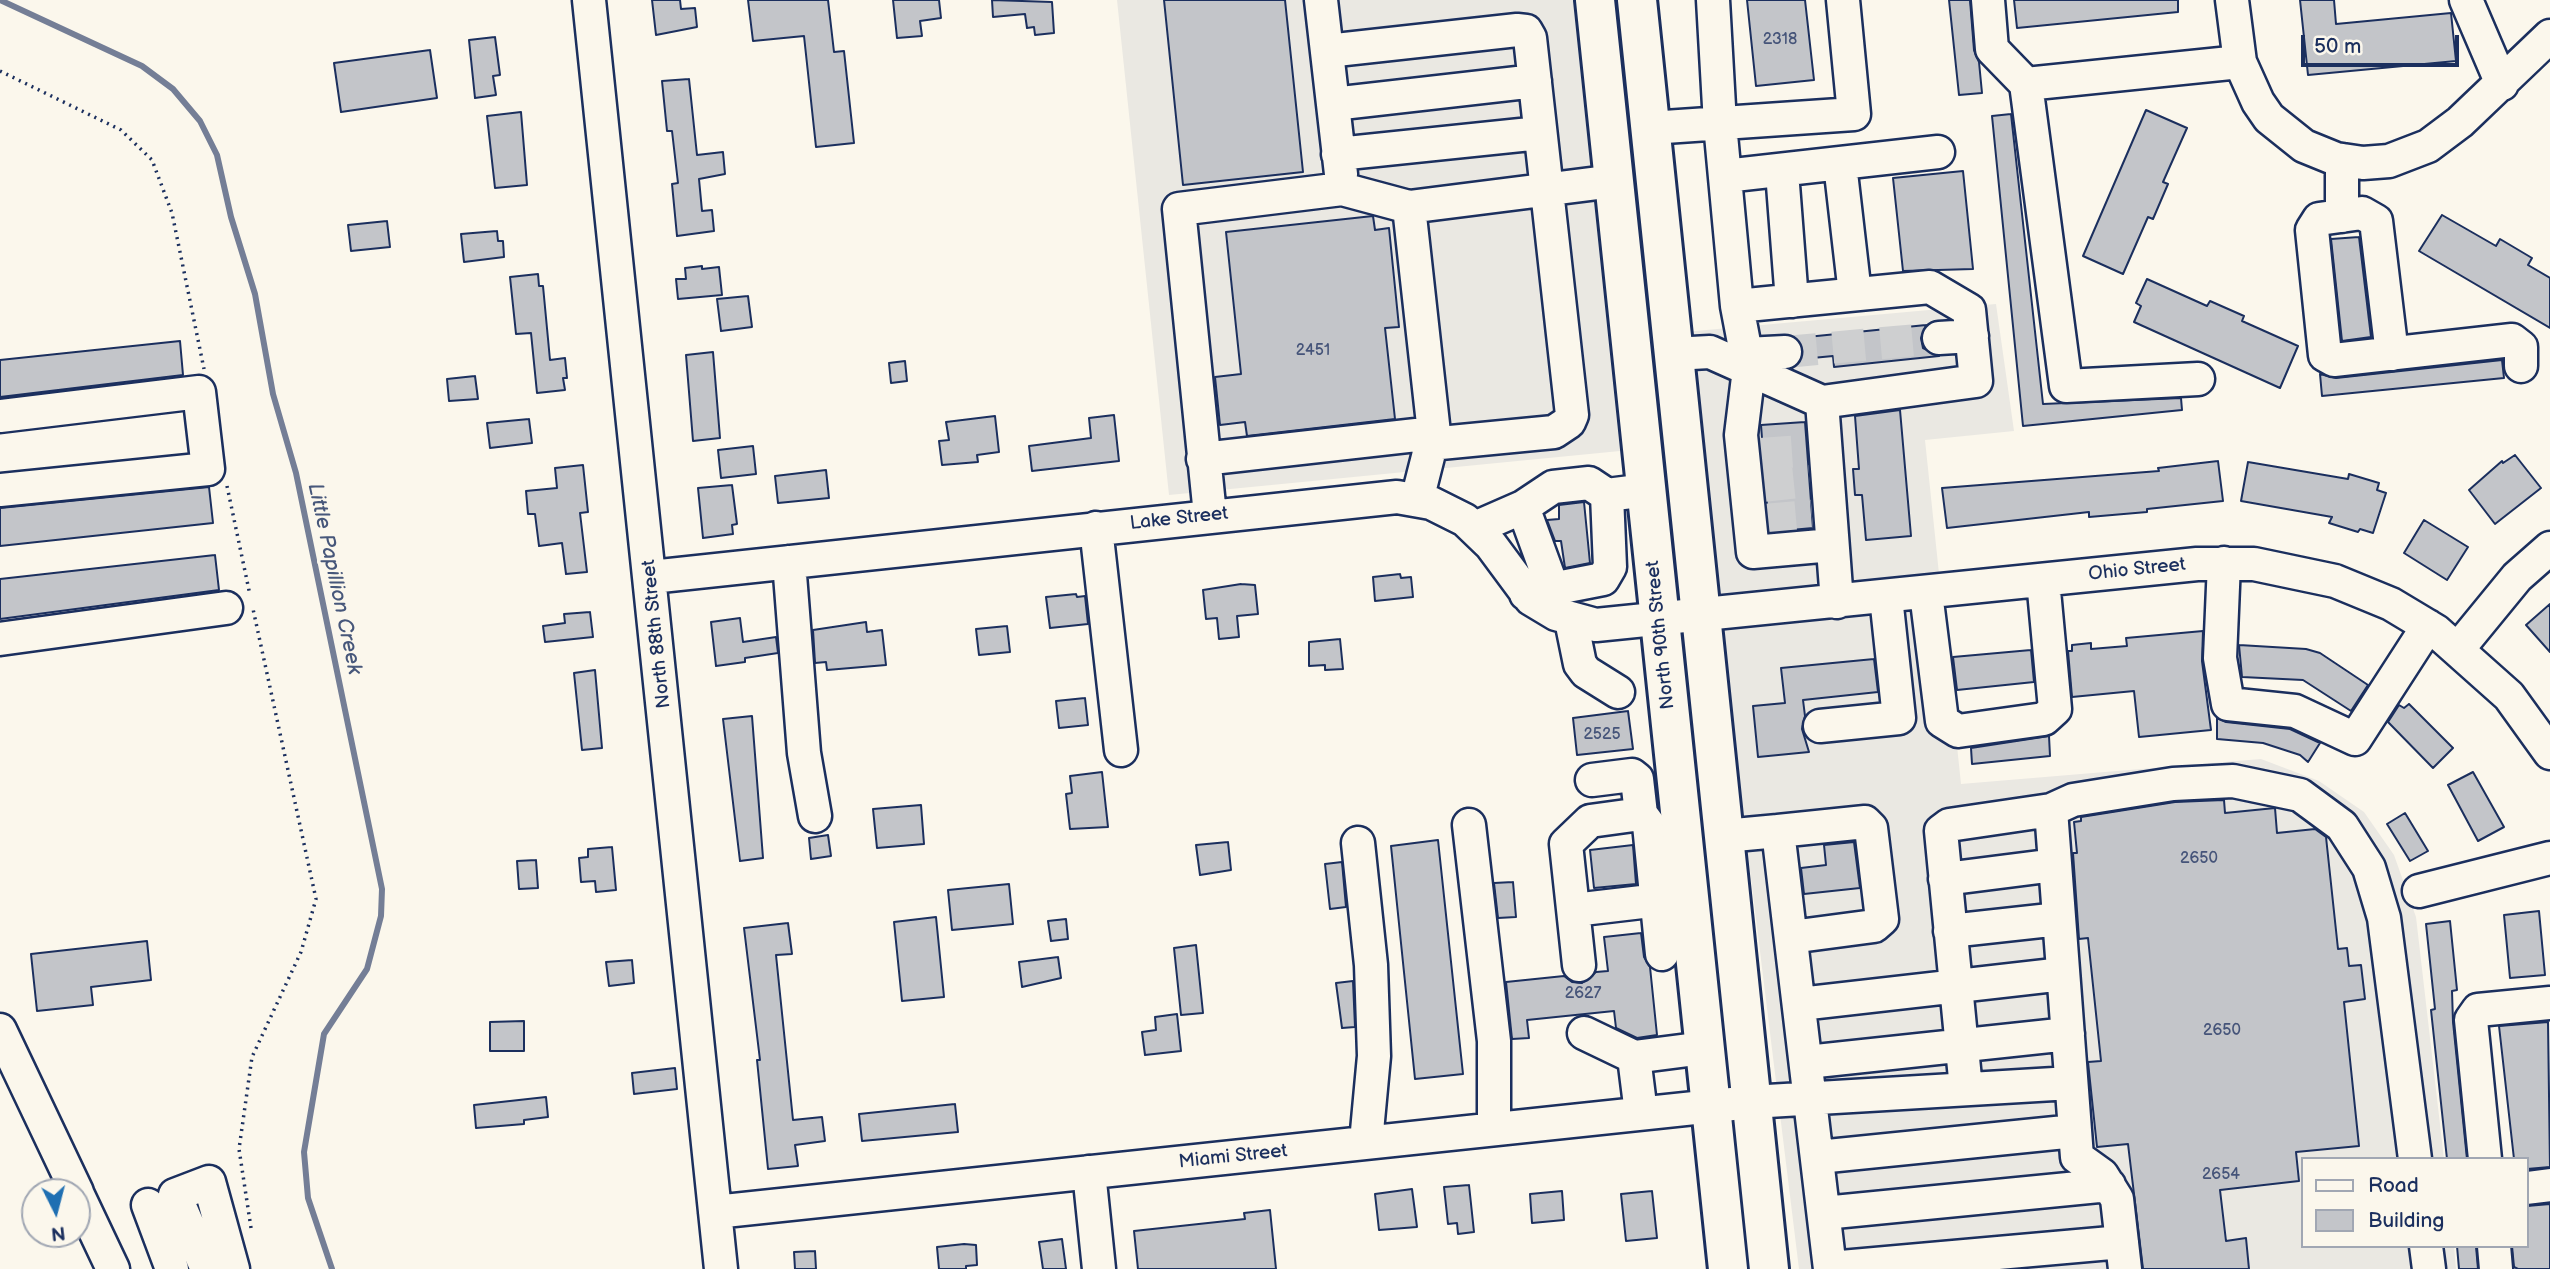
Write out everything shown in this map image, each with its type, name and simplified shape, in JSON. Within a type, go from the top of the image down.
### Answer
[{"type":"main road","name":"North 90th Street","points":[[1595,0],[1676,789],[1673,898],[1704,1048],[1728,1269]]},
{"type":"main road","points":[[1637,0],[1769,1269]]},
{"type":"street","name":"North 88th Street","points":[[589,0],[721,1269]]},
{"type":"street","points":[[1321,0],[1342,189]]},
{"type":"street","points":[[1713,0],[1720,124],[1737,306],[1747,362],[1741,435],[1752,455],[1757,520],[1753,552],[1828,525]]},
{"type":"street","points":[[1843,0],[1854,114],[1851,163],[1855,294]]},
{"type":"street","points":[[1988,0],[1992,49],[2026,84],[2066,386],[2199,379]]},
{"type":"street","points":[[2232,0],[2243,70],[2258,102],[2280,128],[2304,146],[2342,160],[2362,163],[2389,161],[2428,146],[2502,84],[2550,36]]},
{"type":"street","points":[[2466,0],[2502,84]]},
{"type":"street","points":[[1203,459],[1432,439],[1554,432],[1569,422],[1572,415],[1531,38],[1525,31],[1327,51]]},
{"type":"street","points":[[2026,84],[2243,70]]},
{"type":"street","points":[[1333,104],[1535,81]]},
{"type":"street","points":[[1650,128],[1854,114]]},
{"type":"street","points":[[1338,153],[1540,133]]},
{"type":"street","points":[[1725,176],[1782,172],[1938,152]]},
{"type":"street","points":[[2342,160],[2342,216]]},
{"type":"street","points":[[1782,172],[1792,301]]},
{"type":"street","points":[[1210,515],[1179,208],[1342,189],[1409,206],[1614,181]]},
{"type":"street","points":[[1409,206],[1432,439],[1417,500]]},
{"type":"street","points":[[2392,354],[2376,221],[2362,213],[2319,219],[2312,230],[2325,355],[2334,360],[2392,354],[2512,340],[2521,347],[2521,366]]},
{"type":"street","points":[[1673,354],[1710,352],[1747,362],[1822,402],[1976,381],[1969,310],[1930,287],[1737,306]]},
{"type":"street","points":[[1939,338],[1972,335]]},
{"type":"street","points":[[1747,362],[1785,352]]},
{"type":"street","points":[[0,416],[199,392],[208,469],[0,490]]},
{"type":"street","points":[[1822,402],[1822,464],[1837,602]]},
{"type":"street","points":[[1475,528],[1523,507],[1553,487],[1589,483],[1606,495],[1647,490]]},
{"type":"street","points":[[1523,507],[1539,591],[1603,579],[1610,567],[1606,495]]},
{"type":"street","name":"Lake Street","points":[[651,577],[1210,515],[1370,499],[1417,500],[1452,512],[1475,528],[1539,591],[1550,611],[1571,620],[1596,625],[1660,620]]},
{"type":"street","points":[[1096,528],[1121,750]]},
{"type":"street","points":[[2458,649],[2517,577],[2550,548]]},
{"type":"street","points":[[789,562],[804,753],[815,816]]},
{"type":"street","points":[[2224,563],[2220,658],[2228,704],[2295,711],[2355,739],[2428,626]]},
{"type":"street","name":"Ohio Street","points":[[1660,620],[2224,563],[2265,566],[2336,581],[2391,604],[2428,626],[2458,649],[2509,696],[2529,720],[2550,753]]},
{"type":"street","points":[[1926,593],[1942,721],[1958,731],[2044,719],[2055,709],[2043,580]]},
{"type":"street","points":[[1820,726],[1899,718],[1886,597]]},
{"type":"street","points":[[0,639],[226,608]]},
{"type":"street","points":[[1571,620],[1580,664],[1586,672],[1618,692]]},
{"type":"street","points":[[1592,780],[1632,775],[1637,779],[1640,804],[1673,898],[1662,954]]},
{"type":"street","points":[[1966,1089],[1941,831],[1949,825],[2051,810],[2073,800],[2136,790],[2233,780],[2300,795],[2342,826],[2369,868],[2384,918],[2415,1157]]},
{"type":"street","points":[[1579,965],[1566,844],[1590,821],[1676,789]]},
{"type":"street","points":[[1778,831],[1830,1269],[2123,1255],[2117,1199],[2102,1175],[2077,1157],[2051,810]]},
{"type":"street","points":[[1590,821],[1580,852],[1581,879],[1586,891],[1611,905]]},
{"type":"street","points":[[1724,836],[1865,822],[1871,828],[1882,919],[1874,926],[1791,937]]},
{"type":"street","points":[[1469,825],[1494,1041],[1494,1129]]},
{"type":"street","points":[[1359,843],[1371,965],[1374,1056],[1366,1143]]},
{"type":"street","points":[[2419,891],[2550,858]]},
{"type":"street","points":[[1945,879],[2055,865]]},
{"type":"street","points":[[1574,910],[1673,898]]},
{"type":"street","points":[[1950,931],[2059,919]]},
{"type":"street","points":[[1800,1004],[2063,974]]},
{"type":"street","points":[[2485,1157],[2471,1020],[2479,1010],[2550,1003]]},
{"type":"street","points":[[0,1030],[70,1178]]},
{"type":"street","points":[[1584,1033],[1634,1057],[1704,1048]]},
{"type":"street","points":[[1807,1062],[2068,1034]]},
{"type":"street","points":[[1634,1057],[1641,1113]]},
{"type":"street","name":"Miami Street","points":[[715,1212],[1751,1102],[2071,1083]]},
{"type":"street","points":[[1818,1157],[2075,1131]]},
{"type":"street","points":[[1089,1172],[1099,1269]]},
{"type":"street","points":[[207,1269],[176,1195],[209,1182],[233,1269]]},
{"type":"street","points":[[1824,1213],[2109,1185]]},
{"type":"street","points":[[2529,1188],[2550,1185]]},
{"type":"street","points":[[148,1205],[172,1269]]},
{"type":"street","points":[[91,1222],[113,1269]]},
{"type":"street","points":[[2426,1248],[2429,1269]]},
{"type":"street","points":[[2494,1248],[2496,1269]]},
{"type":"shaded area","points":[[1117,0],[1573,0],[1620,451],[1169,495]]},
{"type":"shaded area","points":[[1996,304],[2014,431],[1925,440],[1961,784],[2261,759],[2319,781],[2364,812],[2394,855],[2416,917],[2444,1157],[2302,1157],[2302,1248],[2454,1248],[2456,1269],[1799,1269],[1684,332]]},
{"type":"building","points":[[652,0],[680,0],[681,9],[695,8],[697,27],[656,35]]},
{"type":"building","points":[[748,0],[828,0],[834,52],[844,51],[854,143],[816,147],[804,36],[753,41]]},
{"type":"building","points":[[893,0],[939,0],[941,18],[920,21],[922,36],[897,38]]},
{"type":"building","points":[[992,0],[1052,2],[1054,33],[1035,35],[1034,27],[1027,28],[1025,14],[993,17]]},
{"type":"building","points":[[1164,0],[1285,0],[1303,172],[1183,185]]},
{"type":"building","points":[[1747,0],[1805,0],[1814,80],[1756,86]]},
{"type":"building","points":[[1949,0],[1970,0],[1974,50],[1979,62],[1982,93],[1959,95]]},
{"type":"building","points":[[2014,0],[2178,0],[2178,12],[2017,28]]},
{"type":"building","points":[[2300,0],[2334,0],[2336,24],[2451,13],[2456,61],[2308,75]]},
{"type":"building","points":[[495,37],[500,75],[493,76],[496,95],[475,98],[469,40]]},
{"type":"building","points":[[430,50],[437,98],[341,112],[334,63]]},
{"type":"building","points":[[689,79],[697,155],[723,152],[725,174],[699,179],[702,211],[712,210],[714,231],[677,236],[672,184],[678,183],[672,131],[667,131],[662,81]]},
{"type":"building","points":[[2146,110],[2187,128],[2163,182],[2168,184],[2153,219],[2148,217],[2123,274],[2083,256]]},
{"type":"building","points":[[521,112],[527,185],[495,188],[487,116]]},
{"type":"building","points":[[2011,114],[2043,404],[2181,398],[2182,410],[2023,426],[1992,116]]},
{"type":"building","points":[[1963,171],[1973,269],[1903,271],[1893,178]]},
{"type":"building","points":[[2442,215],[2496,246],[2500,239],[2532,258],[2528,265],[2550,278],[2550,328],[2419,251]]},
{"type":"building","points":[[1373,216],[1375,230],[1389,228],[1399,327],[1385,328],[1395,419],[1247,436],[1245,422],[1220,425],[1215,377],[1241,374],[1226,232]]},
{"type":"building","points":[[387,221],[390,247],[351,251],[348,225]]},
{"type":"building","points":[[497,231],[498,241],[503,241],[504,257],[464,262],[461,234]]},
{"type":"building","points":[[2359,237],[2371,337],[2342,341],[2331,239]]},
{"type":"building","points":[[702,266],[702,269],[719,267],[722,295],[678,299],[676,279],[686,279],[685,268]]},
{"type":"building","points":[[538,274],[539,286],[543,286],[550,360],[565,358],[565,390],[537,393],[531,333],[516,334],[510,277]]},
{"type":"building","points":[[2147,279],[2207,306],[2210,301],[2244,316],[2242,321],[2298,346],[2280,388],[2134,322],[2141,306],[2136,303]]},
{"type":"building","points":[[748,296],[752,327],[721,331],[717,299]]},
{"type":"building","points":[[1926,325],[1921,338],[1923,348],[1939,356],[1834,367],[1833,356],[1802,359],[1803,350],[1797,338]]},
{"type":"building","points":[[180,341],[183,375],[0,397],[0,360]]},
{"type":"building","points":[[713,352],[720,438],[693,441],[686,355]]},
{"type":"building","points":[[2502,360],[2504,378],[2322,396],[2320,374],[2336,378]]},
{"type":"building","points":[[905,361],[907,381],[891,383],[889,363]]},
{"type":"building","points":[[475,376],[478,399],[449,401],[447,379]]},
{"type":"building","points":[[1900,410],[1911,536],[1866,540],[1862,495],[1855,495],[1853,469],[1859,469],[1855,416]]},
{"type":"building","points":[[1114,415],[1119,461],[1032,471],[1029,446],[1091,438],[1089,418]]},
{"type":"building","points":[[995,416],[999,452],[977,455],[978,462],[942,465],[939,441],[949,440],[946,422]]},
{"type":"building","points":[[529,419],[532,443],[490,448],[487,423]]},
{"type":"building","points":[[1805,422],[1813,528],[1769,532],[1761,425]]},
{"type":"building","points":[[753,446],[756,474],[721,478],[718,450]]},
{"type":"building","points":[[2515,455],[2541,488],[2495,524],[2469,490],[2502,461],[2503,463]]},
{"type":"building","points":[[2218,461],[2223,501],[2147,509],[2147,512],[2089,517],[2089,512],[1947,528],[1942,488],[2159,471],[2158,468]]},
{"type":"building","points":[[2248,462],[2348,479],[2349,474],[2379,483],[2377,490],[2386,493],[2373,533],[2360,529],[2358,532],[2329,523],[2332,517],[2241,501]]},
{"type":"building","points":[[583,465],[588,512],[580,513],[587,572],[566,574],[562,543],[539,546],[535,514],[528,514],[526,491],[557,488],[555,468]]},
{"type":"building","points":[[826,470],[829,498],[778,503],[775,476]]},
{"type":"building","points":[[732,485],[737,524],[732,525],[733,534],[703,538],[698,488]]},
{"type":"building","points":[[209,487],[213,523],[0,546],[0,508]]},
{"type":"building","points":[[1584,502],[1590,563],[1565,568],[1561,541],[1555,541],[1547,520],[1559,519],[1559,505]]},
{"type":"building","points":[[2424,520],[2468,547],[2447,580],[2404,553]]},
{"type":"building","points":[[215,555],[219,590],[0,619],[0,579]]},
{"type":"building","points":[[1400,574],[1401,578],[1411,577],[1413,597],[1375,601],[1373,577]]},
{"type":"building","points":[[1241,584],[1255,585],[1258,614],[1237,616],[1239,637],[1219,639],[1217,618],[1206,619],[1203,590]]},
{"type":"building","points":[[1076,594],[1077,597],[1085,596],[1088,624],[1050,628],[1046,597]]},
{"type":"building","points":[[2550,604],[2550,652],[2526,625]]},
{"type":"building","points":[[590,612],[593,637],[545,642],[543,626],[565,623],[564,614]]},
{"type":"building","points":[[740,618],[743,642],[776,637],[778,653],[716,666],[711,622]]},
{"type":"building","points":[[866,622],[867,632],[882,630],[886,665],[827,670],[826,662],[815,663],[813,630]]},
{"type":"building","points":[[1007,626],[1010,652],[979,655],[976,629]]},
{"type":"building","points":[[2203,631],[2202,661],[2211,730],[2139,737],[2134,691],[2072,697],[2068,651],[2072,651],[2072,645],[2091,643],[2091,649],[2127,646],[2126,638]]},
{"type":"building","points":[[1340,639],[1343,669],[1325,670],[1325,665],[1309,666],[1309,642]]},
{"type":"building","points":[[2239,645],[2306,649],[2320,653],[2368,685],[2351,711],[2303,680],[2242,677]]},
{"type":"building","points":[[2031,650],[2034,682],[1957,690],[1953,657]]},
{"type":"building","points":[[1874,659],[1878,692],[1803,700],[1805,716],[1802,729],[1809,752],[1758,757],[1753,706],[1785,703],[1781,668]]},
{"type":"building","points":[[595,670],[602,748],[582,750],[574,673]]},
{"type":"building","points":[[1085,698],[1088,725],[1059,728],[1056,701]]},
{"type":"building","points":[[2409,704],[2453,748],[2433,768],[2388,722],[2399,705],[2404,708]]},
{"type":"building","points":[[1628,711],[1633,749],[1577,755],[1573,718]]},
{"type":"building","points":[[752,716],[763,858],[740,861],[723,719]]},
{"type":"building","points":[[2217,718],[2226,722],[2290,729],[2320,743],[2308,762],[2300,755],[2263,743],[2217,739]]},
{"type":"building","points":[[2049,736],[2050,756],[1972,764],[1971,748]]},
{"type":"building","points":[[1102,772],[1108,827],[1070,829],[1066,794],[1072,793],[1070,776]]},
{"type":"building","points":[[2473,772],[2504,827],[2478,841],[2448,785]]},
{"type":"building","points":[[2224,800],[2225,813],[2275,808],[2277,833],[2315,829],[2326,837],[2338,949],[2347,948],[2349,966],[2361,965],[2365,999],[2344,1002],[2359,1146],[2296,1152],[2299,1181],[2220,1190],[2226,1241],[2246,1238],[2249,1269],[2143,1269],[2128,1144],[2097,1147],[2088,1062],[2101,1061],[2088,938],[2079,939],[2073,853],[2077,853],[2074,822],[2081,821],[2081,817],[2175,802]]},
{"type":"building","points":[[921,805],[924,844],[877,848],[873,809]]},
{"type":"building","points":[[2405,813],[2428,851],[2410,861],[2387,824]]},
{"type":"building","points":[[828,835],[831,856],[811,859],[809,838]]},
{"type":"building","points":[[1438,840],[1463,1074],[1415,1079],[1391,846]]},
{"type":"building","points":[[1228,842],[1231,870],[1200,875],[1196,845]]},
{"type":"building","points":[[1854,842],[1860,888],[1804,894],[1801,868],[1826,865],[1824,845]]},
{"type":"building","points":[[1633,845],[1636,884],[1594,888],[1590,850]]},
{"type":"building","points":[[612,847],[616,890],[596,892],[595,881],[581,882],[579,858],[588,857],[588,849]]},
{"type":"building","points":[[536,860],[538,888],[519,889],[517,861]]},
{"type":"building","points":[[1342,862],[1346,907],[1330,909],[1325,864]]},
{"type":"building","points":[[1513,882],[1516,917],[1498,918],[1494,883]]},
{"type":"building","points":[[1009,884],[1013,924],[952,930],[948,890]]},
{"type":"building","points":[[2539,911],[2545,975],[2510,978],[2504,915]]},
{"type":"building","points":[[936,917],[944,997],[902,1001],[894,922]]},
{"type":"building","points":[[1066,919],[1068,939],[1051,941],[1048,921]]},
{"type":"building","points":[[2450,921],[2457,990],[2452,991],[2453,1022],[2467,1157],[2447,1157],[2431,1010],[2435,1009],[2426,924]]},
{"type":"building","points":[[788,923],[792,954],[776,955],[793,1120],[822,1117],[825,1141],[795,1145],[798,1166],[768,1169],[757,1060],[760,1060],[744,928]]},
{"type":"building","points":[[1641,933],[1644,957],[1650,967],[1657,1035],[1637,1038],[1616,1028],[1614,1011],[1527,1020],[1529,1038],[1512,1039],[1506,982],[1564,976],[1572,982],[1582,983],[1596,972],[1608,971],[1604,937]]},
{"type":"building","points":[[147,941],[151,980],[91,987],[93,1005],[37,1011],[31,954]]},
{"type":"building","points":[[1196,945],[1203,1013],[1181,1015],[1174,948]]},
{"type":"building","points":[[1058,957],[1061,978],[1022,987],[1019,962]]},
{"type":"building","points":[[632,960],[634,983],[609,986],[606,962]]},
{"type":"building","points":[[1353,981],[1355,1027],[1342,1028],[1336,983]]},
{"type":"building","points":[[1177,1014],[1181,1051],[1145,1055],[1142,1032],[1156,1030],[1155,1017]]},
{"type":"building","points":[[524,1021],[524,1051],[490,1051],[490,1022]]},
{"type":"building","points":[[2548,1022],[2550,1167],[2529,1169],[2529,1157],[2514,1157],[2499,1026]]},
{"type":"building","points":[[675,1068],[677,1089],[634,1094],[632,1073]]},
{"type":"building","points":[[546,1097],[548,1117],[524,1120],[524,1124],[476,1128],[474,1105]]},
{"type":"building","points":[[955,1104],[958,1132],[862,1141],[859,1114]]},
{"type":"building","points":[[1469,1185],[1474,1232],[1458,1234],[1457,1223],[1448,1224],[1444,1187]]},
{"type":"building","points":[[1412,1189],[1417,1227],[1379,1230],[1375,1194]]},
{"type":"building","points":[[1562,1191],[1564,1220],[1532,1223],[1530,1194]]},
{"type":"building","points":[[1652,1191],[1657,1238],[1626,1241],[1621,1194]]},
{"type":"building","points":[[2550,1204],[2550,1269],[2514,1267],[2512,1248],[2529,1248],[2529,1206]]},
{"type":"building","points":[[1270,1210],[1276,1269],[1138,1269],[1134,1231],[1245,1219],[1244,1213]]},
{"type":"building","points":[[1062,1239],[1066,1269],[1043,1269],[1039,1242]]},
{"type":"building","points":[[976,1245],[977,1265],[966,1266],[966,1269],[939,1269],[937,1247]]},
{"type":"building","points":[[2457,1248],[2476,1248],[2478,1269],[2459,1269]]},
{"type":"building","points":[[815,1251],[816,1269],[795,1269],[794,1252]]},
{"type":"waterway","name":"Little Papillion Creek","points":[[0,0],[142,66],[173,89],[200,121],[217,155],[231,217],[255,294],[273,394],[296,473],[382,889],[381,916],[367,969],[324,1034],[304,1152],[308,1198],[332,1269]]},
{"type":"tunnel","points":[[1785,352],[1939,338]]},
{"type":"tunnel","points":[[1760,454],[1816,450]]},
{"type":"tunnel","points":[[1762,486],[1819,480]]},
{"type":"tunnel","points":[[1764,520],[1821,515]]}]
